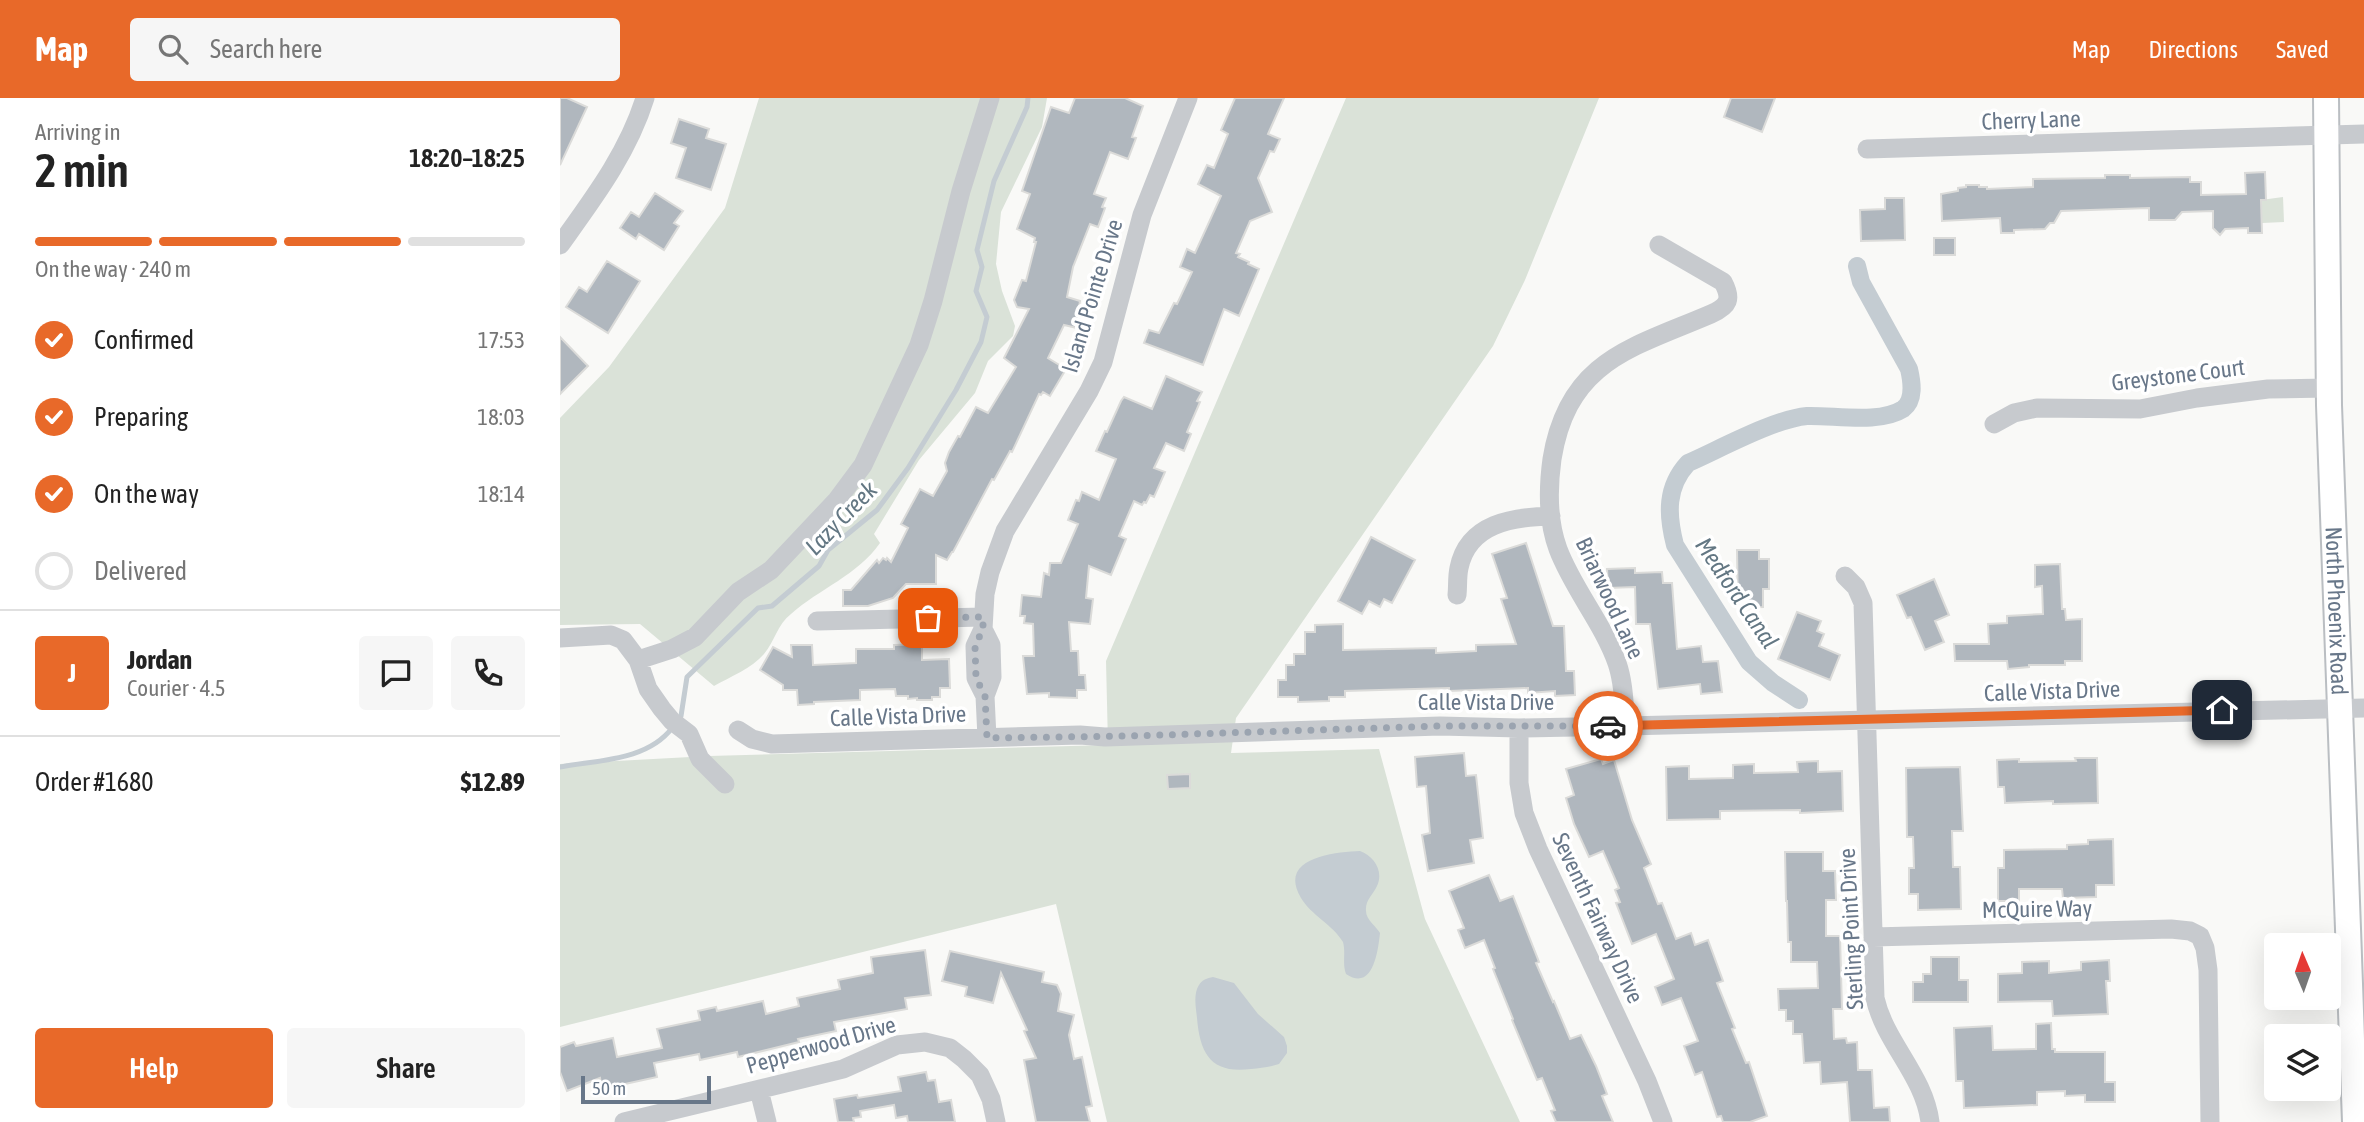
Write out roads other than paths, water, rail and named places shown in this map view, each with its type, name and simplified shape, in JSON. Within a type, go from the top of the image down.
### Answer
[{"type":"main road","name":"North Phoenix Road","points":[[2326,98],[2329,388],[2354,1122]]},
{"type":"street","points":[[560,245],[607,179],[638,122],[645,98]]},
{"type":"street","points":[[638,660],[672,649],[695,637],[738,592],[771,570],[837,500],[863,466],[919,345],[961,191],[990,98]]},
{"type":"street","name":"Island Pointe Drive","points":[[987,738],[985,696],[992,677],[991,645],[983,623],[990,572],[1005,531],[1089,391],[1103,362],[1142,215],[1188,98]]},
{"type":"street","name":"Cherry Lane","points":[[1867,149],[2364,134]]},
{"type":"street","name":"Briarwood Lane","points":[[1626,726],[1623,685],[1617,663],[1558,548],[1551,516],[1550,474],[1554,448],[1568,407],[1580,388],[1602,366],[1629,347],[1722,309],[1727,301],[1728,292],[1723,282],[1659,245]]},
{"type":"street","name":"Greystone Court","points":[[1994,424],[2014,413],[2037,408],[2140,410],[2197,398],[2268,389],[2329,388]]},
{"type":"street","points":[[1457,595],[1459,567],[1465,551],[1480,533],[1498,523],[1521,517],[1551,516]]},
{"type":"street","name":"Sterling Point Drive","points":[[1845,576],[1856,587],[1863,603],[1875,998],[1887,1034],[1918,1084],[1930,1122]]},
{"type":"street","points":[[817,621],[983,623]]},
{"type":"street","points":[[560,638],[611,635],[623,640],[638,660],[648,689],[676,724],[690,734],[700,759],[725,784]]},
{"type":"street","name":"Calle Vista Drive","points":[[738,730],[752,739],[772,744],[1440,726],[1626,726],[2364,708]]},
{"type":"street","name":"Seventh Fairway Drive","points":[[1519,728],[1519,783],[1524,813],[1538,849],[1647,1081],[1663,1122]]},
{"type":"street","name":"McQuire Way","points":[[1873,937],[2172,929],[2200,936],[2205,948],[2208,970],[2210,1122]]},
{"type":"street","name":"Pepperwood Drive","points":[[624,1122],[843,1069],[897,1045],[925,1042],[950,1048],[980,1075],[991,1099],[996,1122]]},
{"type":"street","points":[[759,1090],[767,1122]]},
{"type":"waterway","name":"Lazy Creek","points":[[678,720],[681,716],[687,677],[758,608],[772,606],[819,566],[828,550],[877,510],[908,468],[956,390],[981,342],[987,317],[976,291],[982,267],[977,250],[994,181],[1027,107],[1028,98]]},
{"type":"waterway","name":"Medford Canal","points":[[1799,700],[1773,683],[1749,662],[1675,545],[1670,501],[1676,482],[1688,463],[1763,428],[1807,416],[1870,418],[1893,414],[1907,405],[1912,391],[1909,369],[1861,282],[1857,266]]},
{"type":"waterway","name":"Lazy Creek","points":[[560,767],[635,753],[662,739],[672,728]]}]
